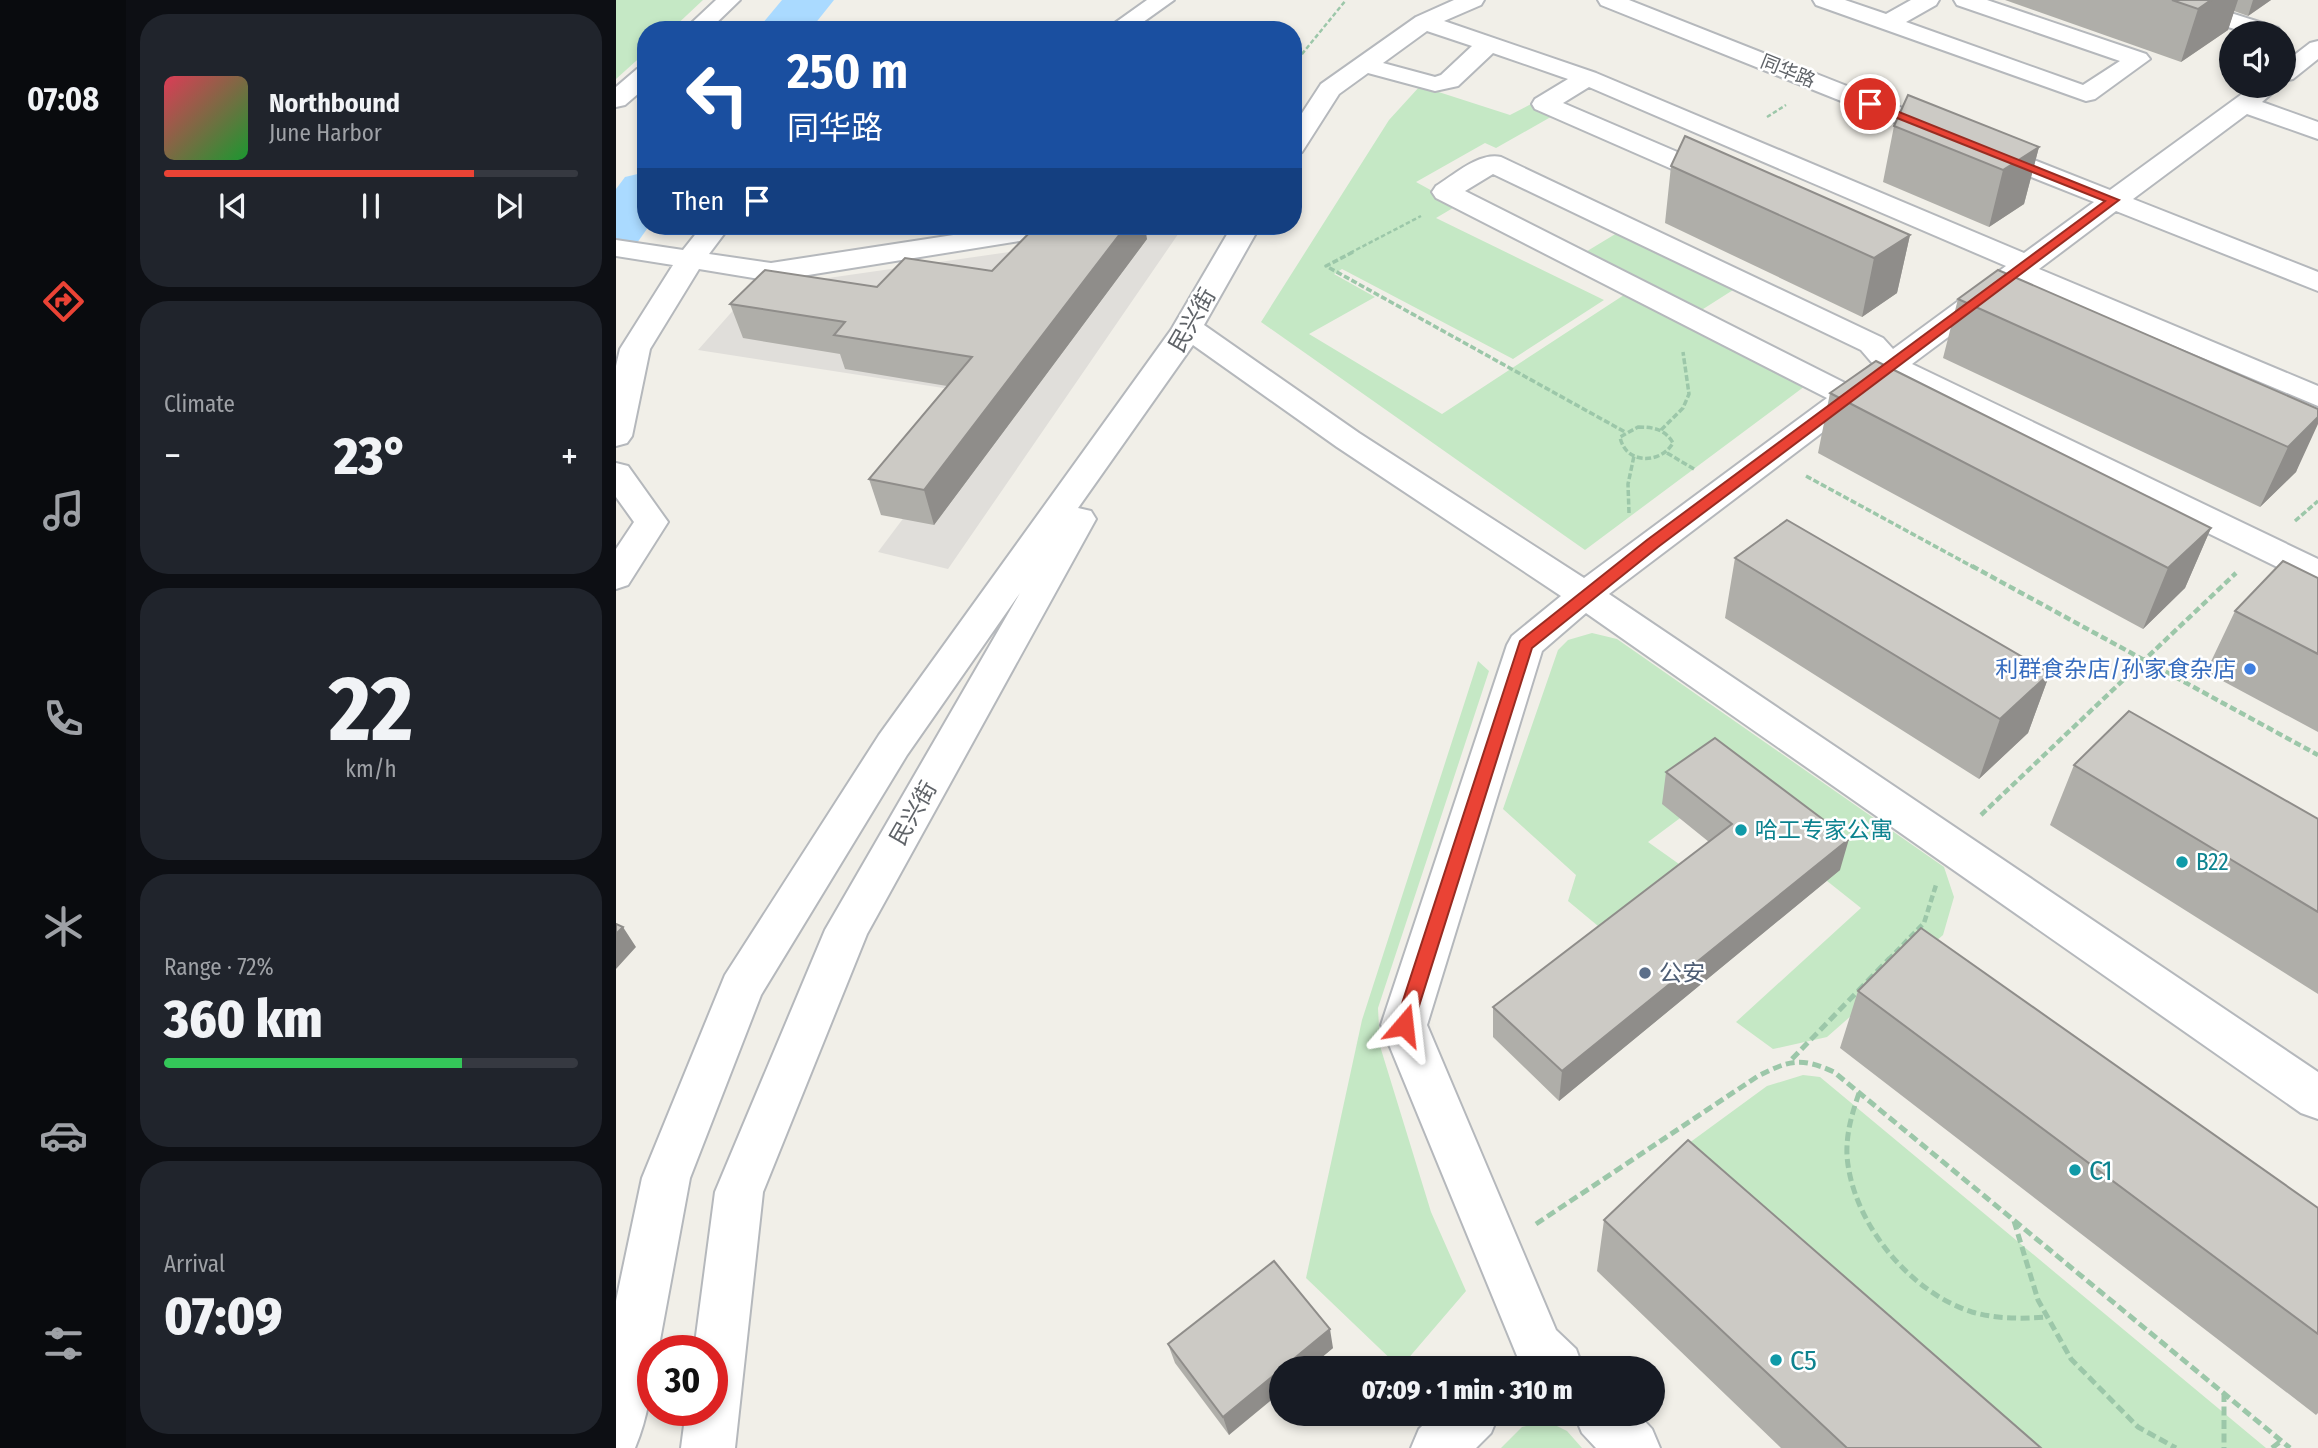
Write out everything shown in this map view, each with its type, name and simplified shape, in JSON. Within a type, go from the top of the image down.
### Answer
[{"type":"street","points":[[705,21],[729,0]]},
{"type":"street","points":[[1130,21],[1163,0]]},
{"type":"street","points":[[1302,133],[1330,89],[1424,22],[1473,0]]},
{"type":"street","name":"同华路","points":[[1609,0],[2318,282]]},
{"type":"street","points":[[1824,0],[2086,94],[2138,59],[1965,0]]},
{"type":"street","points":[[1887,23],[1928,0]]},
{"type":"street","points":[[2167,0],[2233,21]]},
{"type":"street","points":[[1424,22],[1587,78],[1730,139],[1911,228],[2023,268],[2318,397]]},
{"type":"street","points":[[2296,42],[2318,49]]},
{"type":"street","points":[[1364,65],[1435,84],[1449,81],[1489,44]]},
{"type":"street","points":[[2296,65],[2318,49]]},
{"type":"street","points":[[1587,78],[1545,104],[1744,191]]},
{"type":"street","points":[[616,100],[637,82]]},
{"type":"street","points":[[1535,1356],[1498,1250],[1404,1025],[1525,645],[1585,595],[1769,456],[2251,98]]},
{"type":"street","points":[[2243,104],[2318,131]]},
{"type":"street","points":[[1849,397],[1445,191],[1492,163],[1872,344],[1891,366],[2318,573]]},
{"type":"street","points":[[616,436],[635,349],[690,260],[709,235]]},
{"type":"street","points":[[616,248],[771,272],[1006,235]]},
{"type":"street","name":"民兴街","points":[[708,1448],[739,1192],[847,930],[1241,235]]},
{"type":"street","points":[[2059,323],[2091,300]]},
{"type":"street","points":[[616,1429],[666,1178],[741,988],[893,745],[1188,328],[1348,440],[1585,595],[2318,1098]]},
{"type":"street","points":[[616,473],[651,522],[616,577]]},
{"type":"street","points":[[1438,1448],[1460,1426]]},
{"type":"street","points":[[1612,1426],[1633,1448]]},
{"type":"path","points":[[1302,54],[1346,0]]},
{"type":"path","points":[[1730,139],[1822,84]]},
{"type":"path","points":[[1456,197],[1326,267],[1625,432]]},
{"type":"path","points":[[1661,430],[1678,415],[1689,399],[1690,383],[1682,357],[1685,342],[1705,324]]},
{"type":"path","points":[[1638,426],[1661,430],[1673,443],[1667,453],[1652,458],[1634,456],[1622,448],[1620,437],[1625,432],[1638,426]]},
{"type":"path","points":[[1634,456],[1629,467],[1627,494],[1634,558]]},
{"type":"path","points":[[1769,456],[2318,755]]},
{"type":"path","points":[[1498,1250],[1758,1076],[1791,1059],[1924,923],[1949,845],[2264,547],[2318,501]]},
{"type":"path","points":[[1791,1059],[1812,1062],[1834,1072],[2290,1448]]},
{"type":"path","points":[[1859,1093],[1846,1157],[1850,1177],[1868,1221],[1889,1252],[1924,1285],[1962,1308],[2002,1320],[2047,1317]]},
{"type":"path","points":[[2013,1219],[2038,1300],[2071,1359],[2138,1427],[2176,1448]]},
{"type":"path","points":[[2224,1393],[2224,1448]]},
{"type":"path","points":[[2272,1448],[2281,1441]]},
{"type":"shaded area","points":[[1127,235],[1178,235],[948,569],[878,552],[995,396],[698,350],[752,289]]},
{"type":"green space","points":[[616,0],[703,0],[681,21],[637,21],[637,60],[616,79]]},
{"type":"green space","points":[[1420,86],[1510,115],[1533,103],[1556,114],[1496,148],[1485,143],[1416,182],[1458,205],[1436,218],[1604,300],[1513,359],[1342,269],[1334,274],[1375,297],[1309,334],[1442,414],[1627,293],[1805,386],[1585,550],[1261,322],[1389,120]]},
{"type":"green space","points":[[1617,233],[1733,290],[1700,311],[1584,253]]},
{"type":"green space","points":[[1592,633],[1617,639],[1944,867],[1954,897],[1943,935],[1827,1037],[1773,1049],[1736,1022],[1861,908],[1715,792],[1648,842],[1710,886],[1634,956],[1568,901],[1576,875],[1503,809],[1558,650],[1568,640]]},
{"type":"green space","points":[[1478,661],[1489,671],[1378,1008],[1380,1046],[1431,1212],[1466,1291],[1410,1356],[1387,1356],[1306,1278],[1362,1020]]},
{"type":"green space","points":[[1803,1075],[1820,1077],[2266,1448],[2028,1448],[1685,1146],[1767,1086]]},
{"type":"green space","points":[[1557,1426],[1567,1431],[1582,1448],[1501,1448],[1522,1427]]},
{"type":"building","points":[[2172,0],[2211,0],[2198,9]]},
{"type":"building","points":[[1908,95],[2039,147],[2003,170],[1894,126]]},
{"type":"building","points":[[1685,136],[1910,235],[1874,258],[1671,166]]},
{"type":"building","points":[[1027,235],[1119,235],[924,490],[869,479],[972,357],[834,335],[845,322],[730,304],[765,270],[877,287],[905,258],[992,271]]},
{"type":"building","points":[[1998,270],[2318,409],[2318,417],[2288,447],[1958,299]]},
{"type":"building","points":[[1876,361],[2211,528],[2168,568],[1830,393]]},
{"type":"building","points":[[1787,520],[2050,673],[2000,719],[1735,558]]},
{"type":"building","points":[[2283,561],[2318,578],[2318,654],[2235,611]]},
{"type":"building","points":[[2129,711],[2318,819],[2318,912],[2074,765]]},
{"type":"building","points":[[1715,738],[1849,839],[1562,1071],[1493,1007],[1732,824],[1666,772]]},
{"type":"building","points":[[616,924],[623,927],[616,934]]},
{"type":"building","points":[[1921,928],[2318,1208],[2318,1334],[1858,991]]},
{"type":"building","points":[[1688,1140],[2041,1448],[1847,1448],[1604,1220]]},
{"type":"building","points":[[1274,1261],[1330,1329],[1297,1356],[1269,1356],[1269,1379],[1223,1417],[1168,1344]]},
{"type":"waterway","points":[[790,21],[809,0]]},
{"type":"waterway","points":[[616,230],[637,201]]},
{"type":"place","name":"利群食杂店/孙家食杂店","points":[[2250,669]]},
{"type":"place","name":"哈工专家公寓","points":[[1741,830]]},
{"type":"place","name":"B22","points":[[2182,862]]},
{"type":"place","name":"公安","points":[[1645,973]]},
{"type":"place","name":"C1","points":[[2075,1170]]},
{"type":"place","name":"C5","points":[[1776,1360]]},
{"type":"route","points":[[1404,1025],[1525,645],[1585,595],[2113,200],[1870,104]]}]
